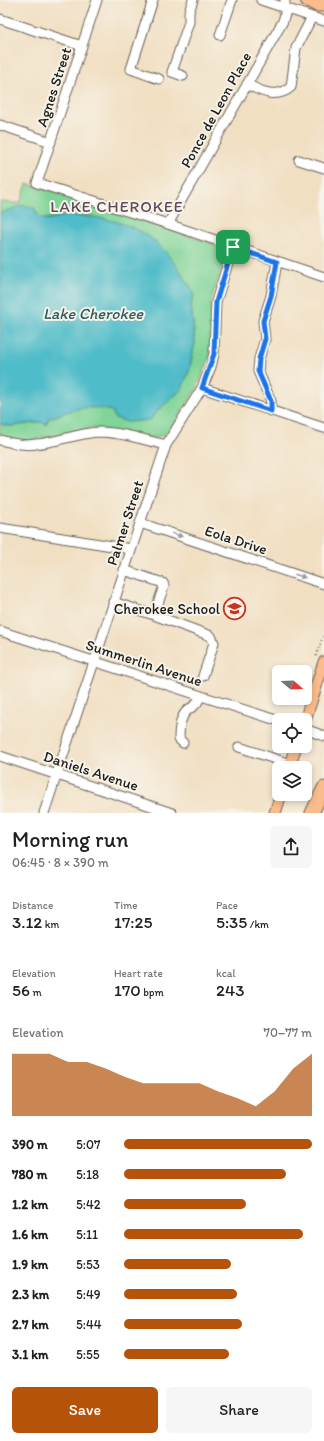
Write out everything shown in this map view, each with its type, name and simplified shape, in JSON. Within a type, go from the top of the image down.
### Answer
[{"type":"highway","points":[[307,0],[317,5],[324,5]]},
{"type":"highway","points":[[312,813],[324,788]]},
{"type":"highway","points":[[319,813],[324,797]]},
{"type":"main road","points":[[307,713],[324,662]]},
{"type":"main road","points":[[275,813],[279,801]]},
{"type":"street","name":"Agnes Street","points":[[98,0],[37,183],[168,224]]},
{"type":"street","points":[[153,0],[130,69],[159,78]]},
{"type":"street","points":[[183,76],[172,72],[188,22],[189,12],[193,0]]},
{"type":"street","points":[[220,35],[232,0]]},
{"type":"street","points":[[261,0],[285,4],[324,21]]},
{"type":"street","name":"Ponce de Leon Place","points":[[168,224],[283,21],[285,4]]},
{"type":"street","points":[[247,84],[269,94],[288,90],[291,87],[296,48],[312,17]]},
{"type":"street","points":[[0,19],[82,46]]},
{"type":"street","points":[[0,125],[51,142]]},
{"type":"street","points":[[299,160],[324,168]]},
{"type":"street","points":[[168,224],[324,277]]},
{"type":"street","name":"Palmer Street","points":[[44,813],[166,445],[202,388],[214,354],[216,302],[233,247]]},
{"type":"street","points":[[271,411],[271,401],[258,371],[259,359],[265,339],[263,321],[271,296],[277,262]]},
{"type":"street","points":[[202,388],[324,428]]},
{"type":"street","points":[[0,440],[18,444],[36,444],[81,434],[100,432],[119,434],[166,445]]},
{"type":"street","name":"Eola Drive","points":[[140,523],[324,584]]},
{"type":"street","points":[[0,528],[131,549]]},
{"type":"street","points":[[124,570],[162,582],[164,586],[154,616]]},
{"type":"street","points":[[113,602],[211,636],[214,643],[203,676]]},
{"type":"street","name":"Summerlin Avenue","points":[[0,631],[272,719]]},
{"type":"street","points":[[182,743],[179,739],[179,733],[183,717],[187,711],[196,706],[200,696]]},
{"type":"street","points":[[312,732],[324,736]]},
{"type":"street","points":[[239,747],[276,761]]},
{"type":"street","name":"Daniels Avenue","points":[[0,756],[172,813]]},
{"type":"green space","points":[[27,184],[47,189],[217,245],[221,248],[225,257],[211,301],[210,357],[197,388],[172,427],[165,434],[154,438],[90,428],[24,442],[0,436],[0,424],[11,426],[42,422],[47,424],[48,419],[73,409],[86,407],[105,408],[150,420],[155,412],[181,390],[189,371],[195,342],[191,305],[194,293],[140,231],[91,216],[68,216],[44,219],[39,217],[34,208],[0,213],[0,202],[20,203]]},
{"type":"water","name":"Lake Cherokee","points":[[24,205],[34,208],[39,216],[44,219],[68,216],[95,217],[114,221],[140,231],[149,236],[171,258],[194,293],[191,305],[195,342],[189,371],[181,390],[155,413],[150,420],[127,422],[115,418],[112,411],[86,408],[72,410],[48,419],[46,425],[42,422],[11,426],[0,424],[0,213]]},
{"type":"place","name":"Cherokee School","points":[[235,609]]},
{"type":"district","name":"LAKE CHEROKEE","points":[[117,206]]},
{"type":"route","points":[[233,247],[277,262],[271,296],[264,314],[263,321],[265,339],[259,359],[258,371],[266,386],[271,401],[271,411],[202,388],[211,367],[214,354],[216,302],[233,247]]}]
